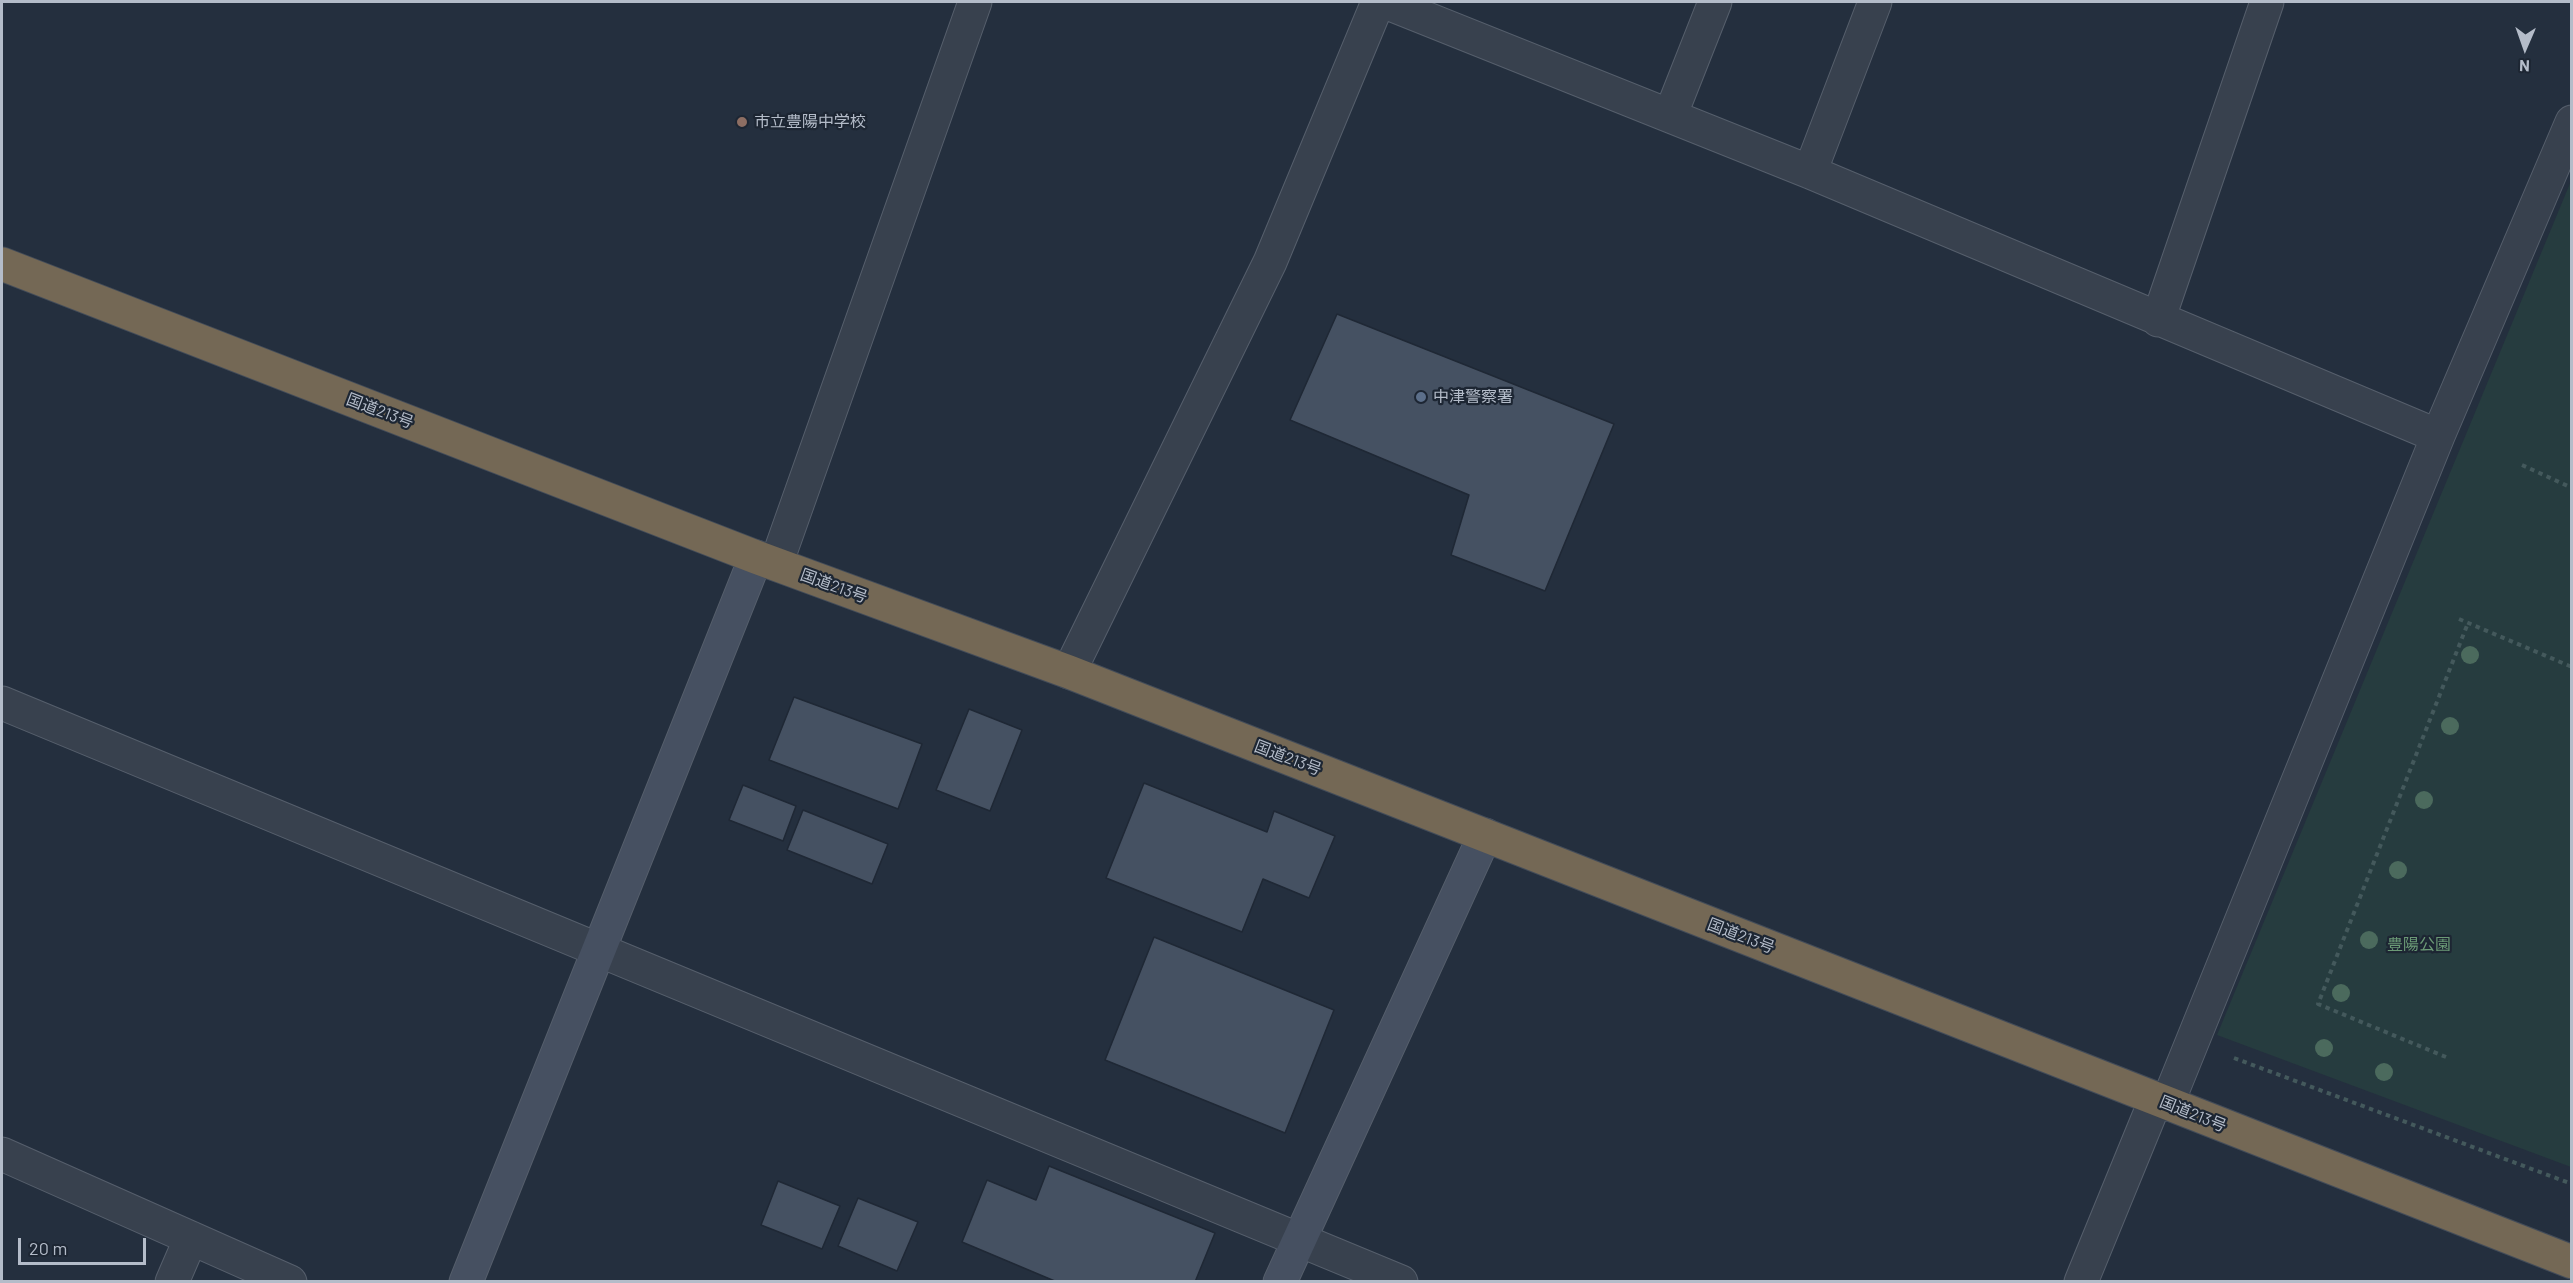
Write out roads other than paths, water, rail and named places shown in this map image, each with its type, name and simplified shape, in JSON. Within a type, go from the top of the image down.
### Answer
[{"type":"highway","name":"国道213号","points":[[2,264],[766,561],[1070,672],[2571,1262]]},
{"type":"street","points":[[466,1281],[600,949],[766,561],[975,2]]},
{"type":"street","points":[[1670,116],[1715,2]]},
{"type":"street","points":[[1810,172],[1875,2]]},
{"type":"street","points":[[2158,320],[2267,2]]},
{"type":"street","points":[[1070,672],[1270,262],[1391,3],[1810,172],[2438,436]]},
{"type":"street","points":[[2081,1281],[2161,1102],[2571,122]]},
{"type":"street","points":[[2,703],[1401,1281]]},
{"type":"street","points":[[1280,1281],[1485,835]]},
{"type":"street","points":[[2,1154],[290,1281]]},
{"type":"street","points":[[172,1281],[191,1238]]},
{"type":"place","name":"市立豊陽中学校","points":[[742,122]]},
{"type":"place","name":"中津警察署","points":[[1421,397]]},
{"type":"park label","name":"豊陽公園","points":[[2419,945]]}]
